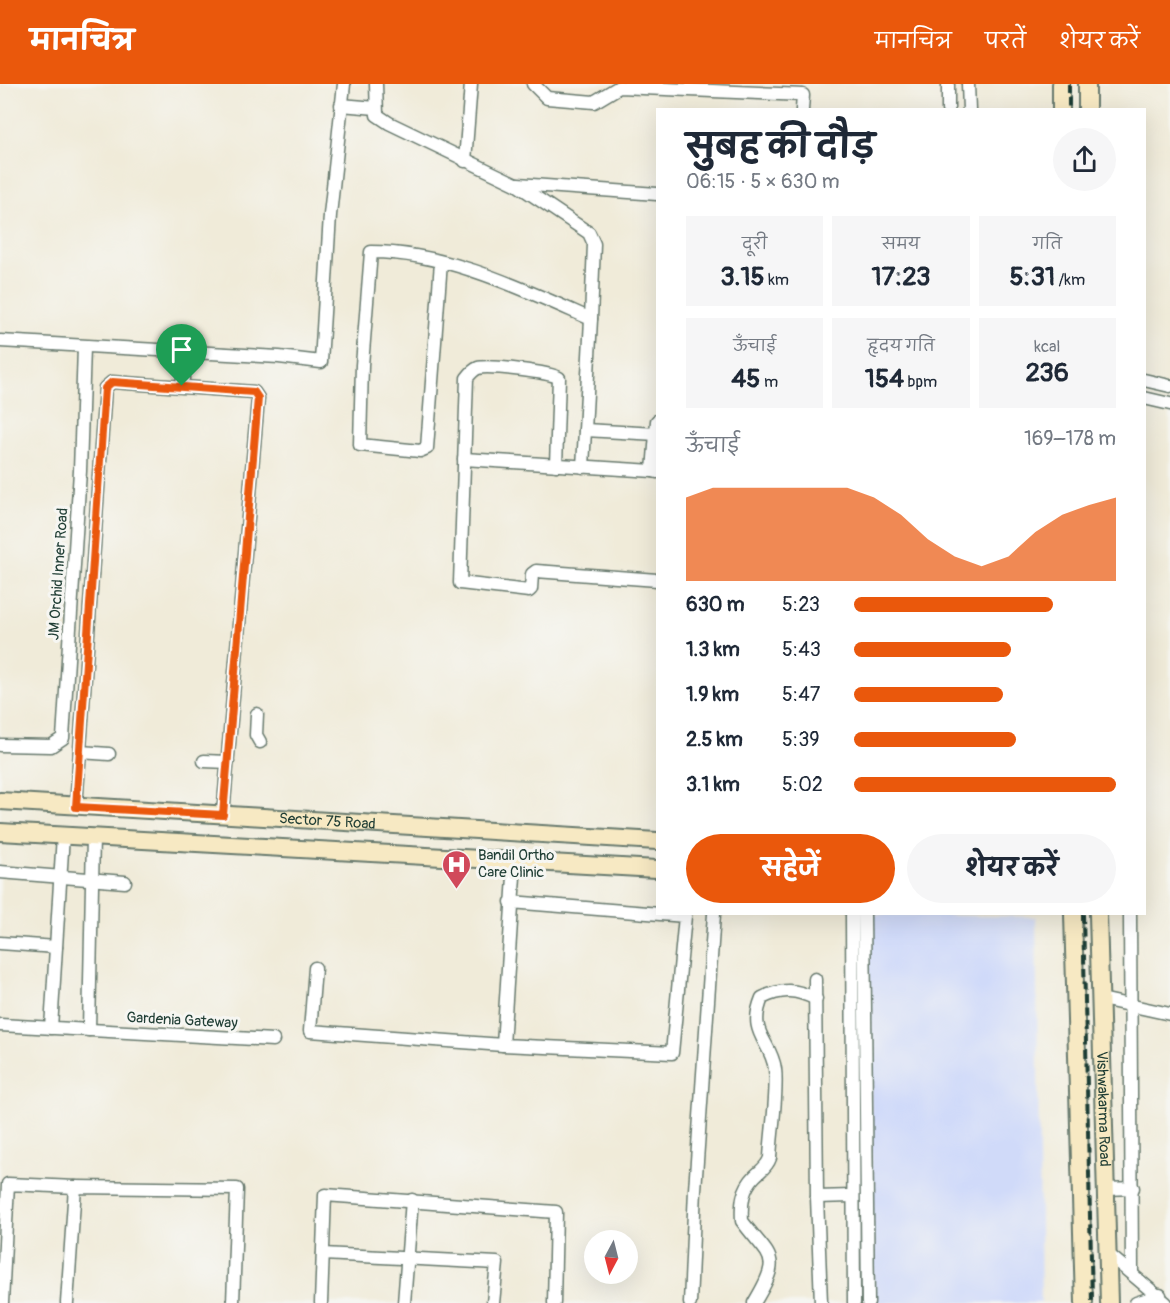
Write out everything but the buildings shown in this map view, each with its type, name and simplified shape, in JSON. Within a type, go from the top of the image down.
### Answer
[{"type":"street","points":[[0,341],[279,357],[321,362],[330,216],[344,84]]},
{"type":"street","points":[[375,84],[377,115],[465,161],[516,184],[550,205],[593,238],[583,467]]},
{"type":"street","points":[[465,161],[471,84]]},
{"type":"street","points":[[533,84],[547,98],[594,102],[619,87],[760,89],[803,95],[802,108]]},
{"type":"street","points":[[948,84],[948,108]]},
{"type":"street","points":[[968,84],[969,108]]},
{"type":"street","points":[[1061,84],[1061,108]]},
{"type":"street","points":[[1086,84],[1087,108]]},
{"type":"street","points":[[341,105],[376,108]]},
{"type":"street","points":[[516,184],[656,194]]},
{"type":"street","points":[[441,262],[427,448],[420,451],[360,445],[362,365],[370,254],[441,262],[482,274],[591,319]]},
{"type":"street","name":"JM Orchid Inner Road","points":[[0,745],[51,747],[63,738],[80,471],[84,347]]},
{"type":"street","points":[[182,386],[186,353]]},
{"type":"street","points":[[556,465],[559,378],[549,374],[476,369],[467,378],[460,583],[530,590],[532,575],[536,571],[656,580]]},
{"type":"street","points":[[1146,380],[1170,386]]},
{"type":"street","points":[[76,807],[105,388],[112,382],[254,392],[258,398],[223,815]]},
{"type":"street","points":[[1146,398],[1170,404]]},
{"type":"street","points":[[464,459],[655,471],[656,434],[585,430]]},
{"type":"street","points":[[257,714],[256,735],[261,742]]},
{"type":"street","points":[[80,752],[109,754]]},
{"type":"street","points":[[204,761],[228,762]]},
{"type":"street","name":"Sector 75 Road","points":[[0,801],[656,841]]},
{"type":"street","name":"Sector 75 Road","points":[[0,832],[656,869]]},
{"type":"street","points":[[51,1028],[63,835]]},
{"type":"street","points":[[88,1030],[93,837]]},
{"type":"street","points":[[503,1045],[515,861]]},
{"type":"street","points":[[0,872],[125,882]]},
{"type":"street","points":[[511,902],[656,914]]},
{"type":"street","points":[[315,968],[310,1031],[503,1045],[672,1053],[685,916],[673,915]]},
{"type":"street","points":[[690,1303],[695,1190],[714,915]]},
{"type":"street","points":[[852,915],[854,1303]]},
{"type":"street","points":[[864,915],[868,1303]]},
{"type":"street","name":"Vishwakarma Road","points":[[1073,915],[1084,1303]]},
{"type":"street","name":"Vishwakarma Road","points":[[1098,915],[1109,1303]]},
{"type":"street","points":[[1130,915],[1132,1273]]},
{"type":"street","points":[[0,943],[56,947]]},
{"type":"street","points":[[815,979],[817,1197],[821,1303]]},
{"type":"street","points":[[754,1303],[771,1276],[772,1264],[764,1244],[742,1221],[741,1203],[746,1189],[767,1165],[770,1158],[775,1068],[758,1030],[757,1010],[762,998],[775,992],[796,990],[816,999]]},
{"type":"street","points":[[1101,999],[1170,1014]]},
{"type":"street","name":"Gardenia Gateway","points":[[0,1025],[273,1040]]},
{"type":"street","points":[[2,1303],[8,1184],[237,1189],[233,1303]]},
{"type":"street","points":[[68,1303],[75,1187]]},
{"type":"street","points":[[1107,1189],[1133,1188]]},
{"type":"street","points":[[321,1303],[326,1195],[556,1212],[554,1303]]},
{"type":"street","points":[[817,1197],[852,1196]]},
{"type":"street","points":[[404,1303],[412,1200]]},
{"type":"street","points":[[323,1254],[497,1263],[497,1303]]},
{"type":"street","points":[[1108,1254],[1163,1299]]},
{"type":"street","points":[[1136,1303],[1163,1299]]},
{"type":"shaded area","points":[[868,915],[1036,917],[1041,1303],[873,1303]]},
{"type":"railway","points":[[1069,84],[1069,108]]},
{"type":"railway","points":[[1083,915],[1092,1303]]},
{"type":"place","name":"Bandil Ortho Care Clinic","points":[[457,890]]},
{"type":"route","points":[[112,382],[182,386],[254,392],[258,398],[223,815],[76,807],[105,388],[112,382]]}]
